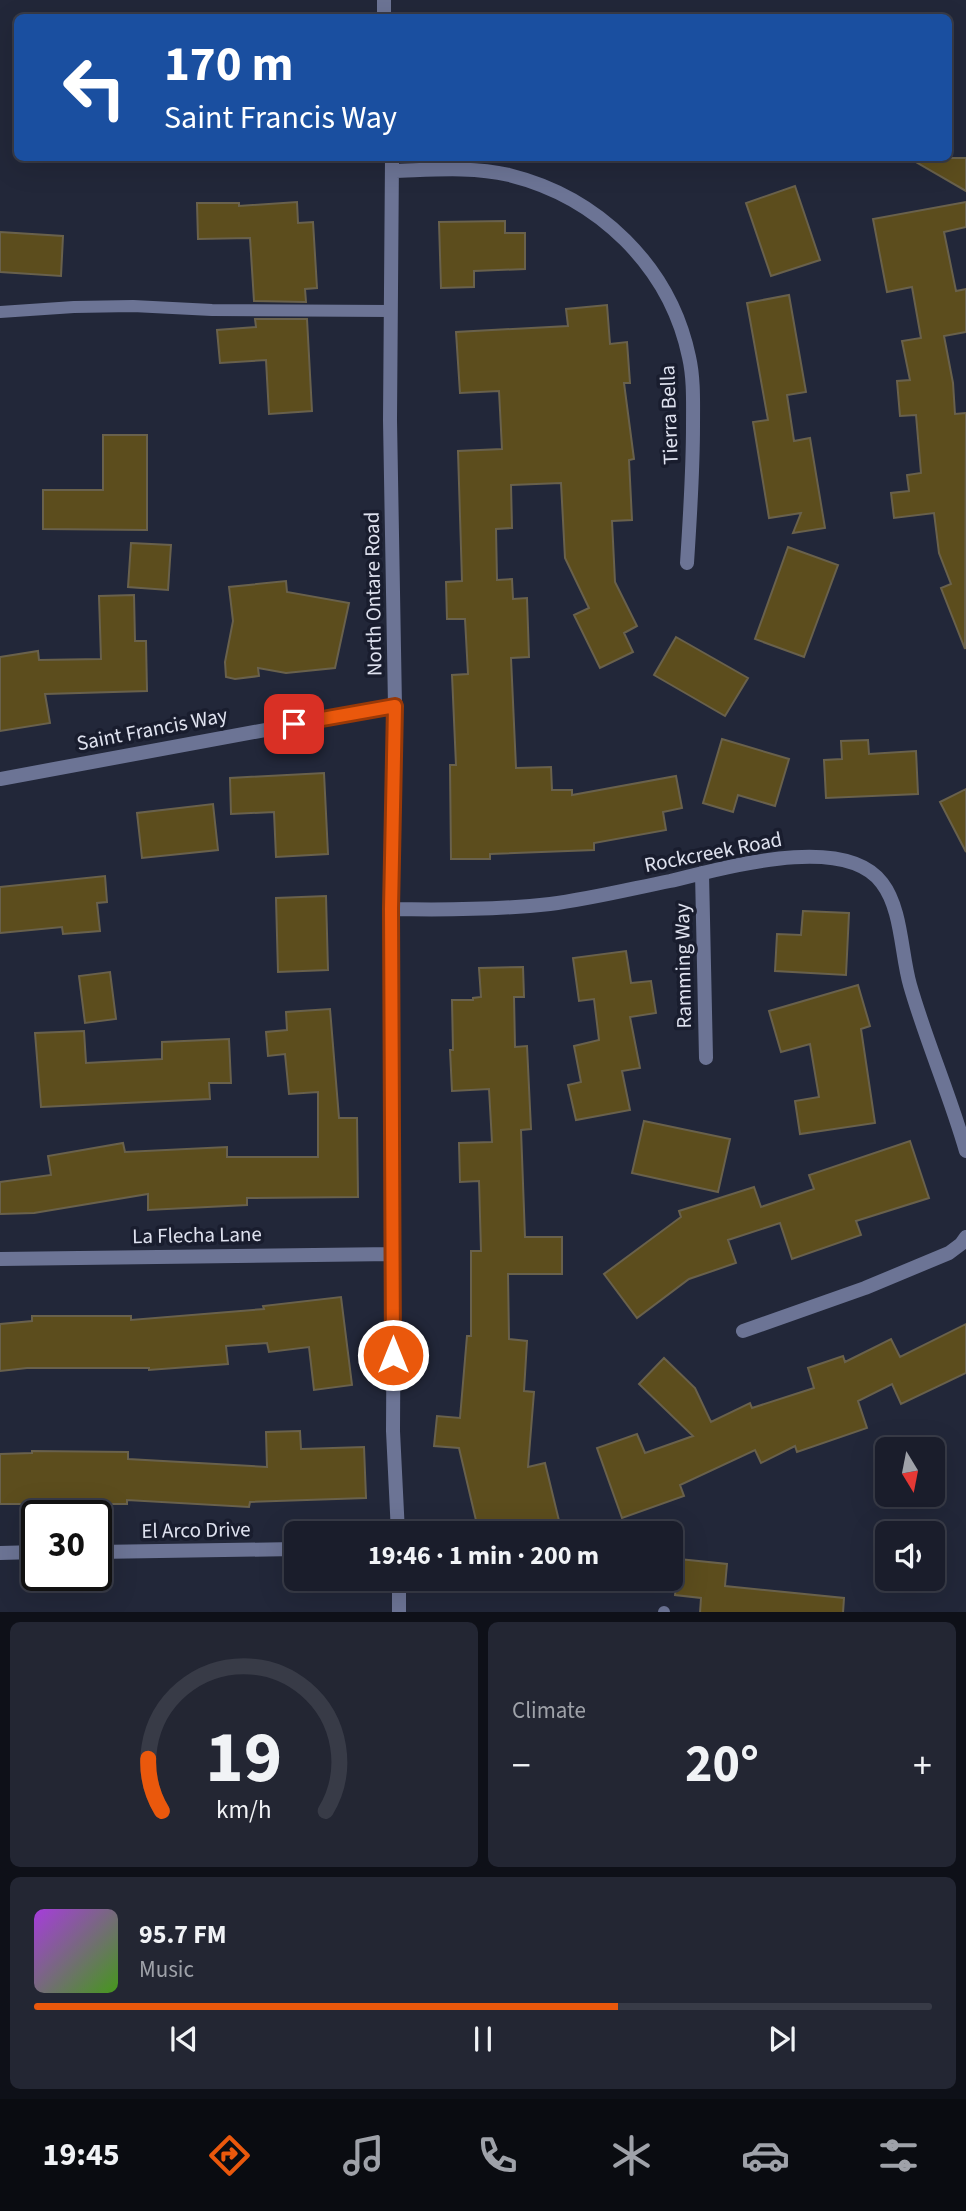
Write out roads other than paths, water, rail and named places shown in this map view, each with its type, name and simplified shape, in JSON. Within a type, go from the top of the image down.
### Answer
[{"type":"street","name":"North Ontare Road","points":[[392,164],[390,420],[395,706],[391,909],[393,1431],[397,1521]]},
{"type":"street","name":"Tierra Bella","points":[[392,164],[507,174],[544,186],[569,197],[603,220],[632,247],[649,268],[670,301],[682,329],[690,359],[693,391],[693,478],[687,563]]},
{"type":"street","name":"Saint Francis Way","points":[[0,779],[395,706]]},
{"type":"street","name":"Rockcreek Road","points":[[391,909],[461,910],[550,904],[755,861],[788,857],[823,858],[856,864],[881,881],[889,894],[909,983],[927,1041],[952,1103],[966,1151]]},
{"type":"street","name":"Ramming Way","points":[[702,873],[706,1058]]},
{"type":"street","points":[[743,1331],[865,1288],[949,1254],[966,1237]]},
{"type":"street","name":"La Flecha Lane","points":[[0,1259],[394,1254]]},
{"type":"street","name":"El Arco Drive","points":[[112,1552],[284,1549]]},
{"type":"street","points":[[0,1553],[21,1552]]},
{"type":"street","points":[[399,1591],[399,1612]]},
{"type":"lane","points":[[0,312],[133,306],[212,310],[391,311]]}]
